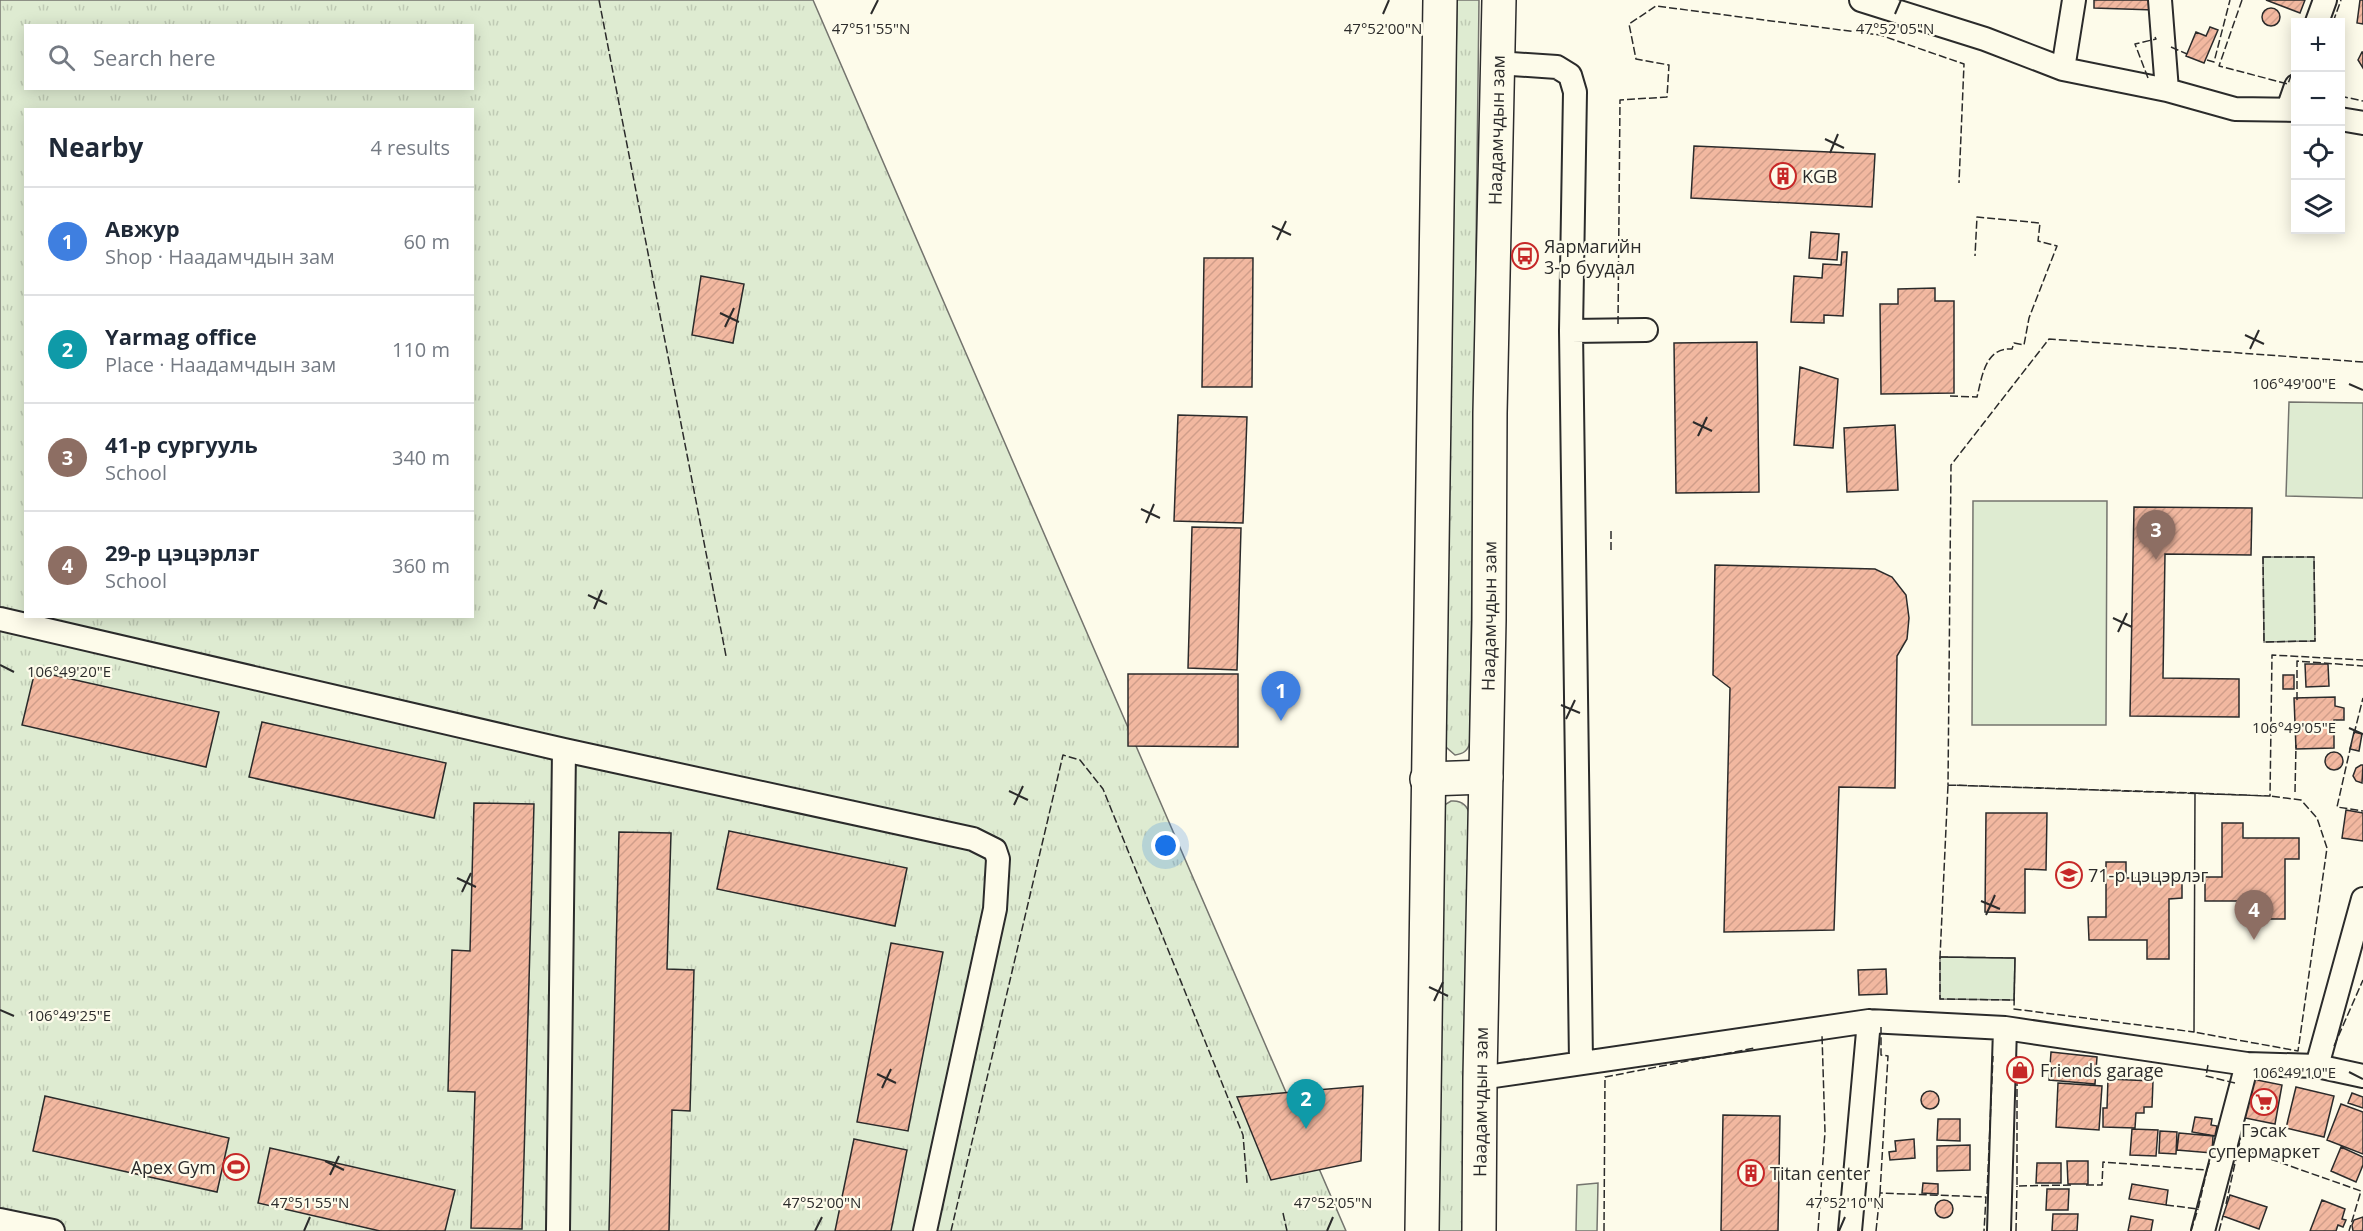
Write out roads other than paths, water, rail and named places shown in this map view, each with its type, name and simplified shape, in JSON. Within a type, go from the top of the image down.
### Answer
[{"type":"highway","points":[[1422,1231],[1440,0]]},
{"type":"highway","name":"Наадамчдын зам","points":[[1479,1231],[1490,402],[1499,0]]},
{"type":"highway","points":[[1427,778],[1486,777]]},
{"type":"street","points":[[1861,0],[1892,4],[2063,69],[2167,90],[2235,109],[2291,110]]},
{"type":"street","points":[[2063,69],[2074,0]]},
{"type":"street","points":[[2160,0],[2167,90]]},
{"type":"street","points":[[2318,18],[2325,0]]},
{"type":"street","points":[[1497,63],[1557,67],[1570,75],[1575,92],[1571,331],[1581,1062]]},
{"type":"street","points":[[2345,120],[2363,123]]},
{"type":"street","points":[[1571,331],[1646,330]]},
{"type":"street","points":[[0,619],[564,750],[973,839],[995,850],[998,859],[995,909],[926,1231]]},
{"type":"street","points":[[558,1231],[564,750]]},
{"type":"street","points":[[2317,1066],[2363,899]]},
{"type":"street","points":[[1850,1231],[1869,1021]]},
{"type":"street","points":[[1480,1078],[1869,1021],[2005,1028],[2247,1064],[2317,1066],[2363,1076]]},
{"type":"street","points":[[1999,1231],[2005,1028]]},
{"type":"street","points":[[2203,1231],[2247,1064]]},
{"type":"street","points":[[0,1220],[53,1231]]},
{"type":"place","name":"KGB","points":[[1783,176]]},
{"type":"place","name":"Яармагийн 3-р буудал","points":[[1525,256]]},
{"type":"place","name":"41-р сургууль","points":[[2156,560]]},
{"type":"place","name":"Авжур","points":[[1281,721]]},
{"type":"place","name":"71-р цэцэрлэг","points":[[2069,875]]},
{"type":"place","name":"29-р цэцэрлэг","points":[[2254,940]]},
{"type":"place","name":"Friends garage","points":[[2020,1070]]},
{"type":"place","name":"Гэсак супермаркет","points":[[2264,1102]]},
{"type":"place","name":"Yarmag office","points":[[1306,1129]]},
{"type":"place","name":"Apex Gym","points":[[236,1167]]},
{"type":"place","name":"Titan center","points":[[1751,1173]]}]
